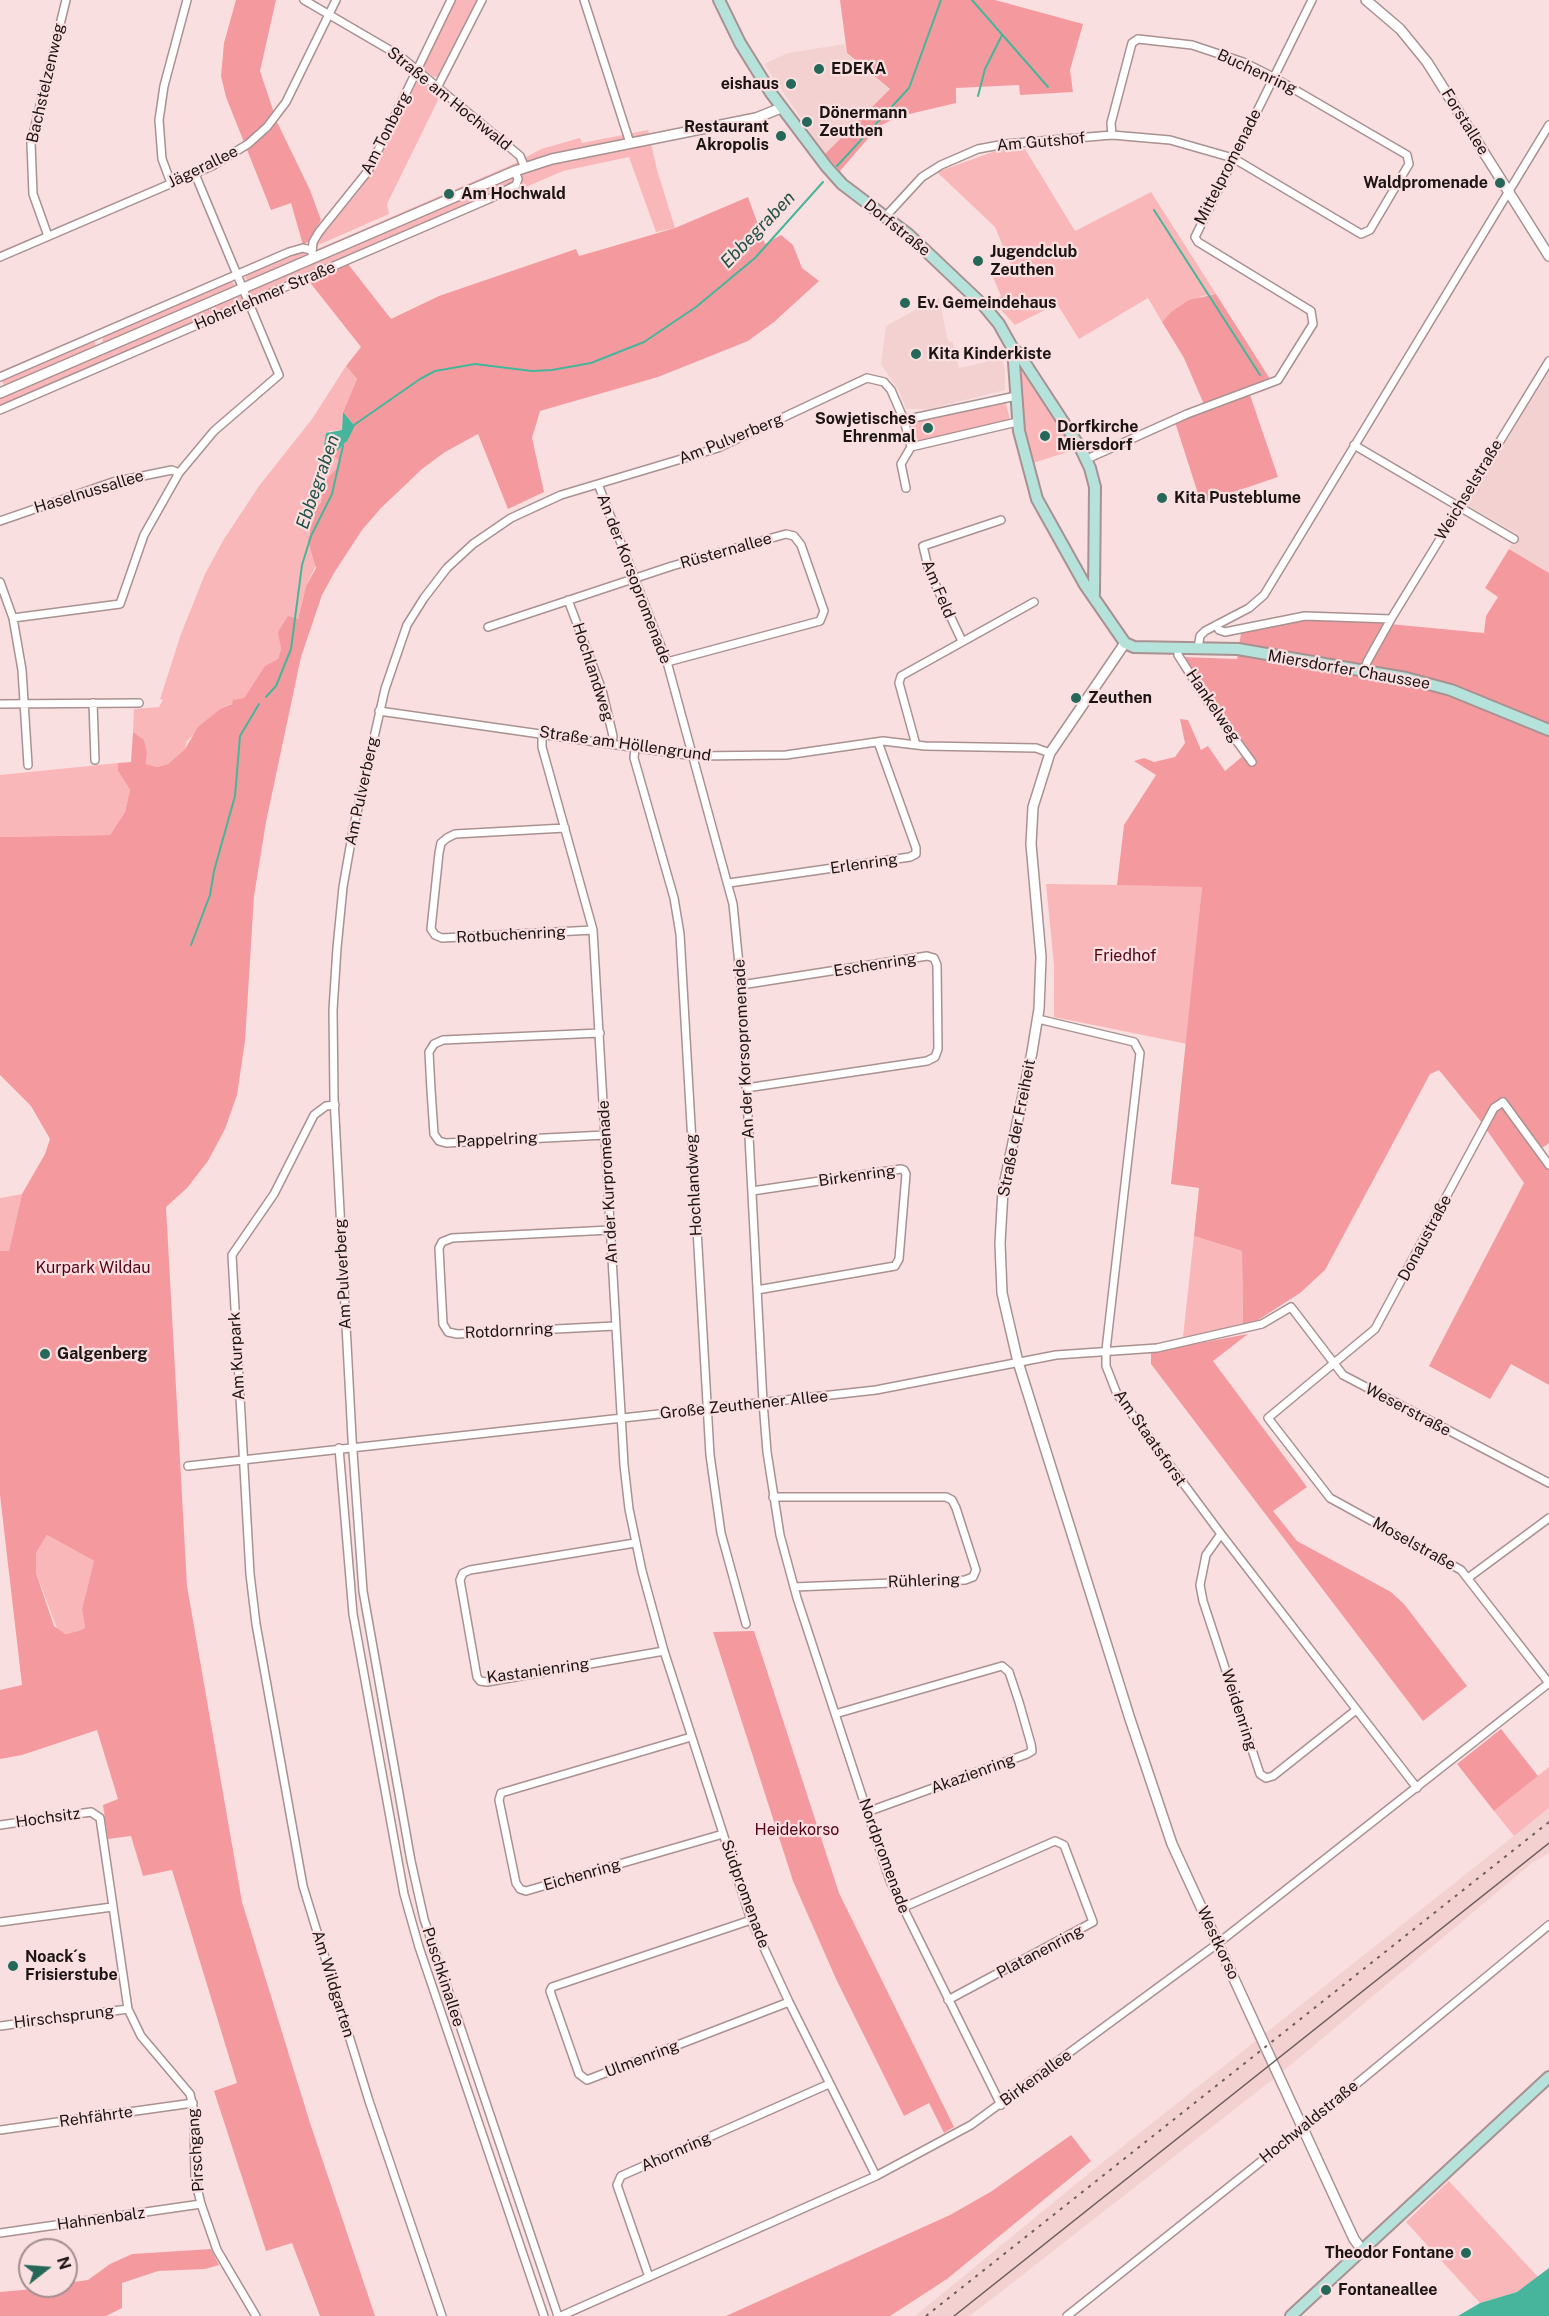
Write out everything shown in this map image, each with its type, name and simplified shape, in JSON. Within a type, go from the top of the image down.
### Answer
[{"type":"main road","name":"Dorfstraße","points":[[719,0],[740,43],[781,108],[839,181],[886,216],[982,304],[999,324],[1013,349],[1019,354],[1087,459],[1095,487],[1094,594]]},
{"type":"main road","name":"Dorfstraße","points":[[1013,349],[1017,422],[1036,499],[1085,585],[1094,594],[1125,643]]},
{"type":"main road","points":[[1125,643],[1134,647],[1178,647]]},
{"type":"main road","name":"Miersdorfer Chaussee","points":[[1178,647],[1238,649],[1365,671],[1451,690],[1549,730]]},
{"type":"main road","points":[[1291,2316],[1549,2077]]},
{"type":"street","name":"Bachstelzenweg","points":[[48,236],[33,194],[31,143],[66,0]]},
{"type":"street","points":[[171,183],[162,159],[159,120],[162,95],[186,0]]},
{"type":"street","name":"Straße am Hochwald","points":[[304,0],[391,50],[418,69],[520,156],[525,168]]},
{"type":"street","name":"Jägerallee","points":[[0,257],[195,174],[237,152],[267,127],[299,80],[336,0]]},
{"type":"street","name":"Am Tonberg","points":[[312,254],[326,223],[368,171],[451,0]]},
{"type":"street","points":[[438,86],[482,0]]},
{"type":"street","points":[[584,0],[630,143]]},
{"type":"street","name":"Mittelpromenade","points":[[1087,459],[1187,414],[1278,380],[1313,324],[1314,317],[1311,310],[1198,242],[1195,237],[1312,0]]},
{"type":"street","name":"Forstallee","points":[[1366,0],[1400,29],[1423,56],[1549,256]]},
{"type":"street","name":"Buchenring","points":[[1134,40],[1192,45],[1227,56],[1274,76],[1407,155],[1409,164],[1370,230],[1360,234],[1233,158],[1170,140],[1112,135],[1111,123],[1134,40]]},
{"type":"street","name":"Hoherlehmer Straße","points":[[0,393],[243,288],[312,254],[515,171],[552,159],[756,118],[781,108]]},
{"type":"street","points":[[1198,648],[1201,635],[1249,608],[1264,595],[1508,189],[1549,125]]},
{"type":"street","name":"Am Gutshof","points":[[886,216],[924,176],[941,165],[978,149],[1005,144],[1112,135]]},
{"type":"street","name":"Hoherlehmer Straße","points":[[0,410],[494,196],[516,185],[518,179],[515,171]]},
{"type":"street","points":[[13,618],[120,604],[145,533],[179,473],[214,431],[279,375],[195,174]]},
{"type":"street","name":"Hoherlehmer Straße","points":[[0,377],[296,249],[312,254]]},
{"type":"street","name":"Weichselstraße","points":[[1365,671],[1370,656],[1391,619],[1549,361]]},
{"type":"street","name":"Am Pulverberg","points":[[369,1628],[359,1555],[335,1105],[333,1010],[343,887],[379,711],[395,654],[407,625],[447,568],[478,539],[511,518],[554,498],[718,448],[867,378],[884,382],[891,390],[904,420],[911,447]]},
{"type":"street","points":[[904,420],[1016,396]]},
{"type":"street","points":[[906,488],[901,464],[911,447],[1017,422]]},
{"type":"street","points":[[1354,445],[1514,539]]},
{"type":"street","name":"Haselnussallee","points":[[0,521],[113,482],[172,470],[179,473]]},
{"type":"street","name":"An der Korsopromenade","points":[[598,484],[667,662],[729,883],[737,927],[763,1402],[773,1497],[794,1587],[808,1630]]},
{"type":"street","name":"Am Feld","points":[[962,641],[929,571],[923,546],[1002,520]]},
{"type":"street","name":"Rüsternallee","points":[[488,627],[633,578],[786,534],[794,536],[801,545],[825,611],[820,621],[667,662]]},
{"type":"street","points":[[0,582],[13,618],[25,703],[28,765]]},
{"type":"street","name":"Hochlandweg","points":[[568,600],[602,690],[613,736],[612,744]]},
{"type":"street","points":[[916,745],[899,683],[901,676],[1034,602]]},
{"type":"street","points":[[1216,626],[1224,632],[1305,616],[1391,619]]},
{"type":"street","name":"Straße der Freiheit","points":[[1102,1625],[1018,1362],[1002,1293],[1000,1221],[1005,1175],[1038,1019],[1041,957],[1031,821],[1036,792],[1050,753],[1125,643]]},
{"type":"street","name":"Hankelweg","points":[[1178,647],[1178,655],[1208,702],[1252,762]]},
{"type":"street","points":[[93,703],[96,760]]},
{"type":"street","points":[[0,704],[139,703]]},
{"type":"street","name":"Straße am Höllengrund","points":[[379,711],[694,756],[786,755],[878,742],[1036,748],[1050,753]]},
{"type":"street","name":"An der Kurpromenade","points":[[542,733],[542,747],[592,930],[600,1033],[620,1418],[628,1501],[635,1543],[659,1633]]},
{"type":"street","name":"Erlenring","points":[[729,883],[910,857],[916,854],[916,848],[878,742]]},
{"type":"street","name":"Hochlandweg","points":[[635,748],[634,758],[674,898],[680,934],[706,1409],[721,1533],[746,1624]]},
{"type":"street","name":"Rotbuchenring","points":[[565,828],[455,834],[447,838],[441,843],[439,854],[431,929],[435,935],[442,938],[592,930]]},
{"type":"street","name":"Eschenring","points":[[741,985],[927,956],[934,958],[937,965],[938,1049],[935,1057],[746,1088]]},
{"type":"street","name":"Am Staatsforst","points":[[1038,1019],[1134,1042],[1140,1053],[1106,1350],[1106,1366],[1117,1394],[1221,1534],[1417,1788]]},
{"type":"street","name":"Pappelring","points":[[600,1033],[443,1040],[434,1044],[429,1052],[430,1090],[434,1134],[439,1141],[446,1143],[605,1135]]},
{"type":"street","name":"Donaustraße","points":[[1269,1418],[1375,1329],[1494,1108],[1503,1102],[1542,1155]]},
{"type":"street","name":"Am Kurpark","points":[[260,1644],[251,1584],[232,1255],[274,1194],[314,1115],[326,1106],[335,1105]]},
{"type":"street","points":[[1549,1149],[1542,1155],[1549,1165]]},
{"type":"street","name":"Birkenring","points":[[752,1191],[901,1169],[906,1174],[899,1258],[895,1266],[757,1290]]},
{"type":"street","name":"Rotdornring","points":[[610,1230],[445,1239],[439,1248],[443,1324],[448,1332],[457,1334],[615,1326]]},
{"type":"street","name":"Große Zeuthener Allee","points":[[188,1466],[876,1390],[1018,1362],[1106,1350],[1157,1348],[1180,1344],[1262,1324],[1291,1307]]},
{"type":"street","name":"Weserstraße","points":[[1291,1307],[1343,1375],[1549,1483]]},
{"type":"street","name":"Moselstraße","points":[[1269,1418],[1330,1498],[1450,1562],[1468,1578],[1549,1683]]},
{"type":"street","name":"Puschkinallee","points":[[339,1448],[346,1556],[356,1630],[398,1864],[410,1915],[544,2316]]},
{"type":"street","name":"Rühlering","points":[[773,1497],[946,1497],[952,1500],[956,1508],[976,1570],[973,1577],[965,1580],[801,1584],[794,1587]]},
{"type":"street","points":[[1468,1578],[1549,1518]]},
{"type":"street","name":"Weidenring","points":[[1221,1534],[1206,1555],[1200,1585],[1203,1601],[1260,1774],[1266,1778],[1273,1776],[1356,1710]]},
{"type":"street","name":"Kastanienring","points":[[635,1543],[470,1570],[463,1574],[460,1580],[477,1677],[480,1681],[487,1682],[664,1651]]},
{"type":"street","name":"Westkorso","points":[[1102,1625],[1122,1695],[1167,1829],[1217,1944],[1354,2240],[1362,2250]]},
{"type":"street","name":"Puschkinallee","points":[[369,1628],[411,1861],[424,1919],[559,2316]]},
{"type":"street","name":"Nordpromenade","points":[[808,1630],[867,1812],[902,1908],[1001,2104]]},
{"type":"street","name":"Südpromenade","points":[[659,1633],[751,1920],[829,2084],[876,2176]]},
{"type":"street","name":"Am Wildgarten","points":[[260,1644],[303,1886],[369,2102],[442,2316]]},
{"type":"street","name":"Akazienring","points":[[835,1714],[1002,1666],[1009,1672],[1020,1705],[1032,1750],[1027,1754],[867,1812]]},
{"type":"street","name":"Birkenallee","points":[[559,2316],[876,2176],[938,2144],[1001,2104],[1217,1944],[1549,1683]]},
{"type":"street","name":"Eichenring","points":[[691,1737],[501,1793],[499,1800],[516,1883],[520,1889],[526,1891],[723,1834]]},
{"type":"street","name":"Hochsitz","points":[[0,1825],[91,1812],[96,1814]]},
{"type":"street","name":"Pirschgang","points":[[96,1814],[103,1834],[128,2009],[141,2036],[185,2087],[193,2103],[195,2179],[201,2204],[217,2250],[256,2316]]},
{"type":"street","name":"Platanenring","points":[[902,1908],[1055,1841],[1064,1845],[1093,1922],[948,2000]]},
{"type":"street","points":[[0,1922],[112,1907]]},
{"type":"street","name":"Ulmenring","points":[[751,1920],[552,1987],[550,1991],[579,2074],[587,2080],[789,2002]]},
{"type":"street","name":"Hochwaldstraße","points":[[1066,2316],[1303,2128],[1549,1925]]},
{"type":"street","name":"Hirschsprung","points":[[0,2024],[128,2009]]},
{"type":"street","name":"Ahornring","points":[[649,2277],[617,2185],[621,2176],[829,2084]]},
{"type":"street","name":"Rehfährte","points":[[0,2130],[193,2103]]},
{"type":"street","name":"Hahnenbalz","points":[[0,2233],[201,2204]]},
{"type":"shaded area","points":[[845,44],[847,53],[853,59],[890,89],[825,154],[764,64],[788,53]]},
{"type":"shaded area","name":"Kita Kinderkiste","points":[[939,297],[947,337],[949,342],[953,341],[954,348],[950,349],[952,360],[957,359],[959,368],[986,362],[1001,352],[1005,372],[1005,390],[929,409],[906,409],[900,393],[881,364],[886,326]]},
{"type":"shaded area","points":[[1549,370],[1549,573],[1509,549],[1517,534],[1467,505]]},
{"type":"shaded area","points":[[343,412],[354,425],[345,443],[333,455],[332,448],[324,446],[326,433],[342,430]]},
{"type":"shaded area","points":[[1549,1808],[1549,1853],[1532,1863],[1281,2073],[970,2316],[915,2316],[1093,2170]]},
{"type":"shaded area","points":[[1549,2268],[1549,2316],[1458,2316],[1480,2303],[1517,2292]]},
{"type":"green space","points":[[236,0],[276,0],[260,71],[277,122],[310,190],[321,220],[309,241],[303,245],[291,203],[271,210],[226,97],[221,76],[224,43]]},
{"type":"green space","points":[[453,0],[480,0],[442,76],[434,77],[425,71],[422,65]]},
{"type":"green space","points":[[840,0],[995,0],[1083,24],[1070,70],[1073,92],[1020,95],[1019,85],[956,88],[956,103],[897,117],[878,127],[840,171],[825,154],[890,89],[847,53]]},
{"type":"green space","points":[[418,80],[424,80],[441,94],[387,204],[389,214],[316,246],[323,233],[358,192],[375,166]]},
{"type":"green space","points":[[648,130],[657,170],[675,228],[656,232],[629,157],[563,171],[348,264],[239,304],[0,405],[0,398],[394,228],[318,252],[315,250],[516,163],[541,149],[580,138],[582,143]]},
{"type":"green space","points":[[1004,148],[1025,149],[1075,231],[1151,192],[1216,294],[1202,296],[1171,312],[1162,322],[1148,298],[1079,339],[1057,304],[1015,325],[992,300],[1001,296],[992,275],[1011,266],[995,227],[937,172]]},
{"type":"green space","name":"Kurpark Wildau","points":[[748,197],[765,244],[781,235],[793,245],[802,268],[819,281],[774,322],[748,341],[658,377],[540,411],[532,438],[544,492],[508,509],[478,434],[445,452],[422,469],[381,508],[362,530],[322,595],[301,657],[266,822],[254,896],[245,1041],[237,1095],[225,1129],[208,1161],[187,1188],[166,1207],[187,1586],[242,1902],[310,2123],[375,2316],[320,2316],[292,2243],[266,2251],[214,2091],[237,2083],[172,1870],[143,1876],[131,1836],[108,1839],[103,1805],[118,1799],[97,1730],[22,1755],[0,1759],[0,1690],[22,1685],[0,1495],[0,1251],[9,1251],[22,1194],[45,1154],[50,1139],[31,1106],[0,1075],[0,837],[110,835],[125,812],[130,790],[118,771],[118,763],[131,762],[133,732],[144,740],[147,753],[146,764],[157,767],[168,764],[185,749],[198,727],[220,709],[232,704],[233,700],[244,698],[265,666],[278,659],[281,649],[278,632],[288,616],[298,619],[306,586],[316,568],[308,541],[310,534],[307,512],[316,509],[321,502],[325,481],[336,469],[338,460],[333,455],[345,443],[354,425],[343,412],[357,379],[346,366],[361,347],[308,280],[348,264],[391,319],[439,296],[576,249],[579,256],[675,228]],"holes":[[[47,1535],[94,1561],[82,1609],[85,1628],[65,1634],[54,1626],[36,1573],[36,1553]]]},
{"type":"green space","points":[[295,251],[306,252],[308,256],[251,281],[245,279],[247,273],[250,274]]},
{"type":"green space","points":[[231,281],[235,284],[233,288],[102,342],[104,336]]},
{"type":"green space","points":[[1216,294],[1270,379],[1249,392],[1278,477],[1201,503],[1175,422],[1206,409],[1184,358],[1162,322],[1171,312],[1189,300]]},
{"type":"green space","points":[[89,341],[95,342],[96,348],[5,387],[1,379]]},
{"type":"green space","points":[[346,366],[357,379],[343,412],[342,430],[329,431],[324,445],[332,448],[333,455],[338,460],[336,469],[325,482],[325,492],[317,509],[307,512],[310,534],[308,541],[316,565],[306,586],[298,619],[279,632],[281,649],[278,659],[265,667],[244,698],[220,709],[187,741],[185,749],[168,764],[157,767],[146,764],[147,753],[133,732],[134,709],[159,707],[163,700],[160,699],[181,634],[205,574],[224,539],[259,486],[312,419]]},
{"type":"green space","points":[[1023,372],[1029,375],[1077,449],[1033,463],[1022,428],[1018,376]]},
{"type":"green space","points":[[1005,400],[1010,420],[915,442],[911,424],[913,421]]},
{"type":"green space","points":[[1509,549],[1549,573],[1549,1143],[1538,1151],[1549,1168],[1549,1385],[1511,1364],[1490,1399],[1429,1366],[1524,1183],[1479,1119],[1439,1070],[1430,1074],[1325,1270],[1300,1293],[1255,1322],[1243,1324],[1242,1251],[1194,1236],[1199,1188],[1171,1184],[1202,887],[1117,885],[1124,825],[1156,775],[1134,761],[1144,758],[1154,762],[1175,757],[1185,743],[1180,719],[1188,720],[1201,750],[1208,746],[1225,771],[1244,755],[1183,657],[1237,659],[1241,633],[1304,619],[1348,620],[1484,633],[1486,616],[1498,597],[1485,588]]},
{"type":"green space","points":[[118,763],[118,771],[130,790],[125,812],[110,835],[0,837],[0,775]]},
{"type":"green space","name":"Friedhof","points":[[1046,884],[1202,886],[1187,1044],[1054,1017],[1054,965]]},
{"type":"green space","points":[[22,1194],[9,1252],[0,1251],[0,1198]]},
{"type":"green space","points":[[1194,1236],[1242,1251],[1243,1324],[1183,1337]]},
{"type":"green space","points":[[1248,1334],[1213,1361],[1307,1487],[1273,1511],[1297,1541],[1391,1592],[1404,1604],[1467,1686],[1423,1721],[1151,1364],[1151,1352]]},
{"type":"green space","points":[[47,1535],[94,1561],[82,1609],[85,1628],[78,1631],[64,1634],[58,1631],[36,1573],[36,1553]]},
{"type":"green space","name":"Heidekorso","points":[[754,1631],[839,1893],[954,2127],[944,2133],[929,2103],[904,2116],[836,1979],[793,1881],[713,1632]]},
{"type":"green space","points":[[1501,1729],[1538,1776],[1494,1811],[1457,1764]]},
{"type":"green space","points":[[1549,1767],[1549,1808],[1514,1836],[1494,1811]]},
{"type":"green space","points":[[1071,2135],[1091,2161],[947,2279],[890,2316],[726,2316],[950,2215],[992,2191]]},
{"type":"green space","points":[[1449,2181],[1539,2278],[1517,2292],[1480,2303],[1406,2222]]},
{"type":"green space","points":[[211,2249],[219,2265],[205,2269],[158,2271],[122,2283],[122,2308],[106,2316],[0,2316],[0,2292],[18,2290],[18,2298],[78,2298],[78,2281],[88,2280],[110,2264],[132,2254]]},
{"type":"waterway","name":"Ebbegraben","points":[[837,166],[909,88],[941,0]]},
{"type":"waterway","points":[[972,0],[1048,87]]},
{"type":"waterway","points":[[978,96],[985,69],[1002,35]]},
{"type":"waterway","name":"Ebbegraben","points":[[346,441],[354,425],[435,371],[475,364],[532,371],[552,370],[591,363],[644,342],[696,307],[755,258],[823,182]]},
{"type":"waterway","points":[[1154,210],[1260,375]]},
{"type":"waterway","name":"Ebbegraben","points":[[266,697],[276,686],[291,649],[302,565],[311,536],[332,494],[343,446]]},
{"type":"waterway","name":"Ebbegraben","points":[[191,945],[210,895],[214,871],[235,796],[240,736],[259,704]]},
{"type":"tram line","points":[[954,2316],[1549,1843]]},
{"type":"railway","points":[[926,2316],[1549,1822]]},
{"type":"place","name":"EDEKA","points":[[819,69]]},
{"type":"place","name":"eishaus","points":[[791,84]]},
{"type":"place","name":"Dönermann Zeuthen","points":[[807,122]]},
{"type":"place","name":"Restaurant Akropolis","points":[[781,136]]},
{"type":"place","name":"Waldpromenade","points":[[1500,183]]},
{"type":"place","name":"Am Hochwald","points":[[449,194]]},
{"type":"place","name":"Jugendclub Zeuthen","points":[[978,261]]},
{"type":"place","name":"Ev. Gemeindehaus","points":[[905,303]]},
{"type":"place","name":"Kita Kinderkiste","points":[[916,354]]},
{"type":"place","name":"Sowjetisches Ehrenmal","points":[[928,428]]},
{"type":"place","name":"Dorfkirche Miersdorf","points":[[1045,436]]},
{"type":"place","name":"Kita Pusteblume","points":[[1162,498]]},
{"type":"place","name":"Zeuthen","points":[[1076,698]]},
{"type":"place","name":"Galgenberg","points":[[45,1354]]},
{"type":"place","name":"Noack´s Frisierstube","points":[[13,1966]]},
{"type":"place","name":"Theodor Fontane","points":[[1466,2253]]},
{"type":"place","name":"Fontaneallee","points":[[1326,2290]]}]
